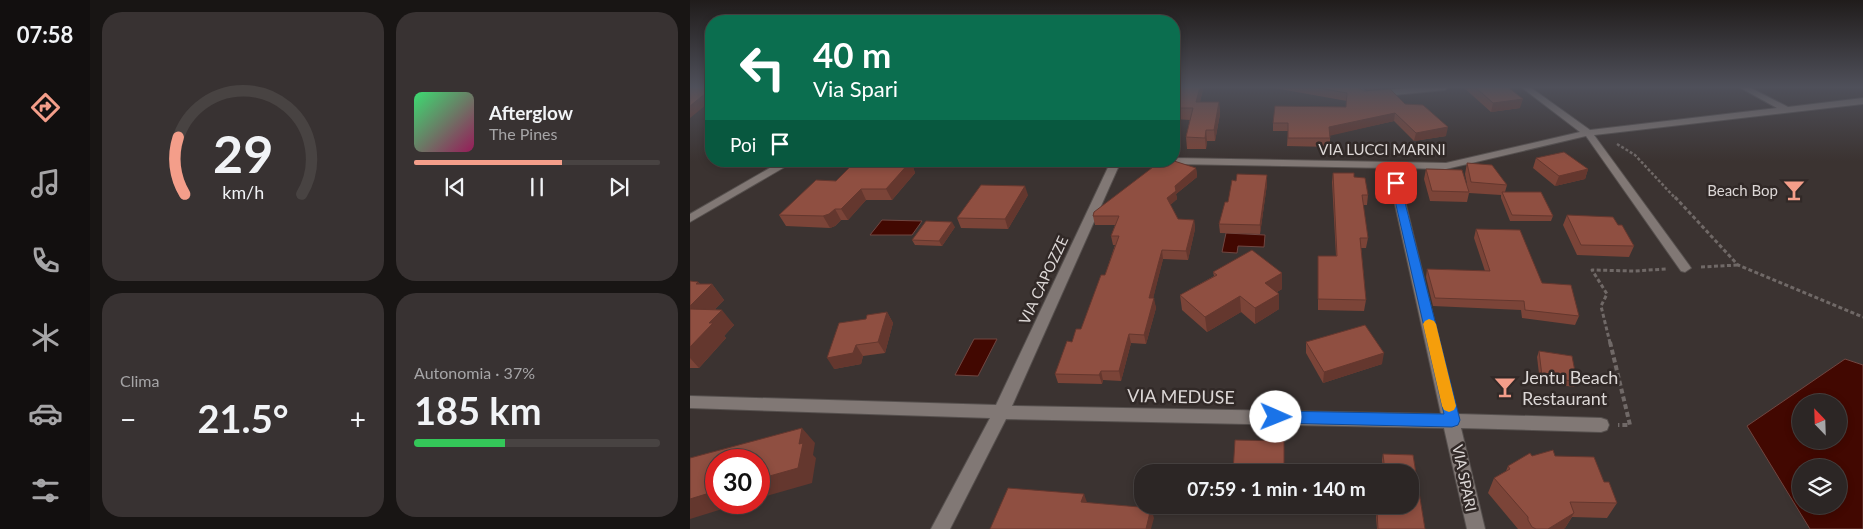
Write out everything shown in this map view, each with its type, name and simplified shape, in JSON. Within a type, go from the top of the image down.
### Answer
[{"type":"street","points":[[1559,112],[1588,133],[1685,268]]},
{"type":"street","name":"VIA LUCCI MARINI","points":[[1180,161],[1446,166],[1588,133],[1773,112]]},
{"type":"street","name":"VIA SPARI","points":[[1391,165],[1476,529]]},
{"type":"street","points":[[690,219],[780,167]]},
{"type":"street","name":"VIA CAPOZZE","points":[[940,529],[1000,412],[1113,167]]},
{"type":"street","name":"VIA MEDUSE","points":[[690,402],[1000,412],[1452,420],[1601,425]]},
{"type":"path","points":[[1599,132],[1635,155],[1738,264],[1863,317]]},
{"type":"path","points":[[1601,425],[1630,425],[1600,306],[1608,294],[1592,270],[1634,271],[1738,264]]},
{"type":"shaded area","points":[[882,220],[922,221],[912,235],[870,235]]},
{"type":"shaded area","points":[[1226,233],[1265,235],[1264,247],[1238,246],[1237,253],[1222,252]]},
{"type":"shaded area","points":[[974,339],[997,339],[978,376],[955,375]]},
{"type":"shaded area","points":[[1845,359],[1863,365],[1863,529],[1810,529],[1801,514],[1847,514],[1847,459],[1792,459],[1792,500],[1747,426],[1792,395],[1792,449],[1848,449],[1848,394],[1794,394]]},
{"type":"building","points":[[1192,112],[1217,112],[1214,130],[1206,130],[1205,138],[1186,137]]},
{"type":"building","points":[[1274,112],[1431,112],[1448,127],[1416,133],[1395,113],[1329,127],[1330,138],[1288,138],[1288,123],[1273,123]]},
{"type":"building","points":[[1564,152],[1588,169],[1559,176],[1536,158]]},
{"type":"building","points":[[1180,163],[1196,168],[1175,186],[1176,191],[1167,198],[1178,219],[1194,220],[1186,251],[1162,250],[1149,298],[1154,298],[1144,335],[1129,334],[1119,371],[1101,371],[1099,375],[1055,374],[1067,341],[1072,342],[1076,329],[1081,329],[1101,275],[1105,275],[1119,236],[1111,236],[1119,216],[1093,216],[1094,212],[1153,167],[1180,167]]},
{"type":"building","points":[[1467,163],[1492,165],[1507,185],[1471,182]]},
{"type":"building","points":[[850,167],[906,167],[886,189],[861,189],[841,209],[835,209],[829,214],[823,216],[779,215],[816,180],[836,181]]},
{"type":"building","points":[[1426,169],[1462,170],[1469,192],[1432,191]]},
{"type":"building","points":[[1333,173],[1354,173],[1354,177],[1365,178],[1368,195],[1362,195],[1368,238],[1360,238],[1366,300],[1318,299],[1318,256],[1337,256]]},
{"type":"building","points":[[1237,174],[1267,175],[1260,225],[1219,224],[1225,202],[1228,202],[1232,180],[1236,181]]},
{"type":"building","points":[[981,185],[1025,186],[1005,219],[957,218]]},
{"type":"building","points":[[1502,192],[1541,192],[1553,216],[1512,215]]},
{"type":"building","points":[[1567,215],[1613,217],[1618,225],[1622,225],[1634,246],[1581,245]]},
{"type":"building","points":[[926,221],[952,222],[939,241],[912,240]]},
{"type":"building","points":[[1476,229],[1520,230],[1542,283],[1571,285],[1579,316],[1525,310],[1524,301],[1435,298],[1427,269],[1490,271]]},
{"type":"building","points":[[1252,250],[1282,273],[1265,283],[1279,294],[1255,308],[1240,296],[1205,317],[1180,295],[1217,275],[1213,272]]},
{"type":"building","points":[[690,281],[698,282],[696,284],[712,284],[690,306]]},
{"type":"building","points":[[690,309],[722,310],[709,323],[713,323],[690,347]]},
{"type":"building","points":[[887,312],[878,342],[856,345],[853,353],[827,358],[839,323],[866,319],[867,315]]},
{"type":"building","points":[[1365,325],[1384,353],[1324,372],[1306,342]]},
{"type":"building","points":[[1539,351],[1572,356],[1577,382],[1542,376]]},
{"type":"building","points":[[802,428],[799,444],[803,443],[798,468],[770,476],[770,449],[724,449]]},
{"type":"building","points":[[1235,440],[1284,441],[1284,464],[1234,464]]},
{"type":"building","points":[[1553,450],[1555,456],[1594,457],[1604,482],[1609,482],[1617,503],[1570,502],[1574,513],[1548,529],[1532,527],[1528,517],[1494,478],[1510,469],[1508,466],[1530,453],[1532,456]]},
{"type":"building","points":[[705,454],[705,494],[690,499],[690,458]]},
{"type":"building","points":[[1383,454],[1413,455],[1414,464],[1384,464]]},
{"type":"building","points":[[1008,488],[1084,494],[1081,502],[1134,507],[1134,514],[1150,514],[1146,529],[990,529]]},
{"type":"building","points":[[1419,492],[1425,529],[1378,529],[1377,514],[1419,514]]},
{"type":"slow traffic","points":[[1429,324],[1449,406]]},
{"type":"place","name":"Beach Bop","points":[[1794,190]]},
{"type":"place","name":"Jentu Beach Restaurant","points":[[1505,387]]},
{"type":"route","points":[[1276,417],[1452,420],[1396,183]]}]
